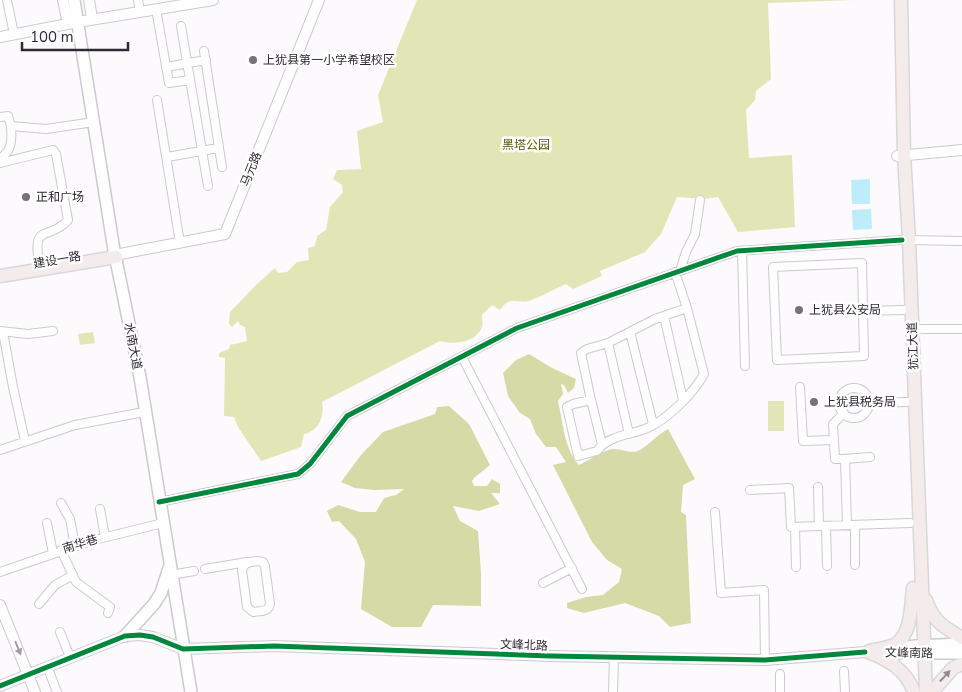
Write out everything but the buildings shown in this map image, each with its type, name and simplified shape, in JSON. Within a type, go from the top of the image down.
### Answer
[{"type":"main road","name":"水南大道","points":[[74,0],[73,23],[94,122],[115,254],[140,377],[144,412],[191,692]]},
{"type":"main road","name":"犹江大道","points":[[892,0],[906,240],[917,589],[920,650],[926,692]]},
{"type":"main road","name":"犹江大道","points":[[900,155],[901,0]]},
{"type":"main road","name":"犹江大道","points":[[906,240],[904,310],[910,523],[917,589]]},
{"type":"main road","name":"建设一路","points":[[0,270],[39,263],[115,254]]},
{"type":"main road","points":[[0,276],[115,254]]},
{"type":"main road","points":[[125,636],[154,604],[171,571]]},
{"type":"main road","points":[[917,589],[932,616],[941,626],[962,638]]},
{"type":"main road","points":[[867,652],[894,645],[901,639],[917,589]]},
{"type":"main road","name":"文峰南路","points":[[867,652],[920,650],[962,644]]},
{"type":"main road","name":"犹江大道","points":[[916,692],[920,650]]},
{"type":"main road","name":"文峰南路","points":[[920,650],[962,653]]},
{"type":"main road","points":[[867,652],[887,659],[896,666],[916,692]]},
{"type":"main road","points":[[932,692],[953,668],[962,664]]},
{"type":"street","points":[[7,0],[14,34]]},
{"type":"street","points":[[63,0],[73,23]]},
{"type":"street","points":[[89,0],[92,19]]},
{"type":"street","points":[[138,0],[140,12]]},
{"type":"street","points":[[0,37],[92,19],[213,0]]},
{"type":"street","name":"马元路","points":[[115,254],[225,234],[319,0]]},
{"type":"street","points":[[156,9],[169,84],[190,80]]},
{"type":"street","points":[[181,26],[208,186]]},
{"type":"street","points":[[204,51],[222,168]]},
{"type":"street","points":[[166,67],[206,60]]},
{"type":"street","points":[[157,100],[180,242]]},
{"type":"street","points":[[0,117],[8,116],[11,126],[11,143],[8,153],[0,158]]},
{"type":"street","points":[[11,126],[46,129],[94,122]]},
{"type":"street","points":[[167,157],[218,148]]},
{"type":"street","points":[[0,163],[53,150],[56,154],[68,220],[61,228],[44,232],[39,237],[37,245],[39,263]]},
{"type":"street","points":[[900,155],[962,150]]},
{"type":"street","points":[[591,400],[567,407],[578,456],[597,451],[602,444],[647,428],[673,410],[698,384],[704,374],[678,272],[695,234],[700,200]]},
{"type":"street","points":[[159,502],[298,474],[310,464],[347,416],[517,328],[742,250],[906,240],[962,242]]},
{"type":"street","points":[[742,250],[745,366]]},
{"type":"street","points":[[862,263],[863,312],[864,356],[777,360],[773,267],[862,263]]},
{"type":"street","points":[[602,444],[581,353],[587,348],[608,343],[664,316],[687,308]]},
{"type":"street","points":[[863,312],[904,310]]},
{"type":"street","points":[[664,316],[683,400]]},
{"type":"street","points":[[922,329],[962,328]]},
{"type":"street","points":[[25,441],[2,332],[28,334],[53,331]]},
{"type":"street","points":[[630,332],[653,424]]},
{"type":"street","points":[[608,343],[629,434]]},
{"type":"street","points":[[462,358],[582,589]]},
{"type":"street","points":[[800,387],[803,441],[834,440]]},
{"type":"street","points":[[850,389],[858,389],[864,392],[868,403],[864,413],[858,417],[850,417],[844,414],[840,407],[839,399],[844,392],[850,389]]},
{"type":"street","points":[[868,403],[907,402]]},
{"type":"street","points":[[0,450],[75,425],[144,412]]},
{"type":"street","points":[[844,414],[833,424],[835,459],[870,457]]},
{"type":"street","points":[[845,459],[855,565]]},
{"type":"street","points":[[818,487],[827,566]]},
{"type":"street","points":[[750,490],[789,488],[791,527],[910,523]]},
{"type":"street","points":[[61,503],[70,518],[75,546]]},
{"type":"street","points":[[100,509],[105,537]]},
{"type":"street","points":[[715,512],[721,593],[764,590],[765,660]]},
{"type":"street","points":[[47,523],[57,551],[76,582],[110,607],[108,613]]},
{"type":"street","name":"南华巷","points":[[0,572],[57,551],[163,523]]},
{"type":"street","points":[[795,527],[796,567]]},
{"type":"street","points":[[205,569],[247,562],[261,561],[265,566],[270,604],[266,610],[254,612],[247,607],[242,570],[247,562]]},
{"type":"street","points":[[543,583],[572,568]]},
{"type":"street","points":[[171,571],[194,571]]},
{"type":"street","points":[[39,604],[55,585],[73,575]]},
{"type":"street","points":[[0,605],[35,692]]},
{"type":"street","points":[[60,632],[70,657]]},
{"type":"street","points":[[0,686],[125,636],[140,635],[153,637],[183,649]]},
{"type":"street","name":"文峰北路","points":[[183,649],[274,646],[428,652],[765,660],[867,652]]},
{"type":"street","points":[[613,692],[614,657]]},
{"type":"street","points":[[47,666],[57,692]]},
{"type":"street","points":[[844,671],[845,692]]},
{"type":"street","points":[[780,674],[780,692]]},
{"type":"green space","name":"黑塔公园","points":[[417,0],[854,0],[768,3],[771,79],[756,91],[755,100],[746,110],[749,158],[792,155],[795,227],[738,232],[718,197],[703,199],[677,197],[661,234],[645,252],[600,271],[602,276],[573,289],[566,284],[529,301],[510,301],[500,310],[492,305],[482,315],[482,327],[479,332],[470,340],[457,343],[440,341],[322,402],[323,412],[320,422],[314,430],[304,434],[301,447],[261,461],[238,427],[234,417],[224,416],[225,358],[219,357],[219,353],[229,349],[230,345],[247,341],[245,327],[240,325],[238,321],[232,327],[229,324],[230,312],[275,268],[278,273],[287,272],[297,262],[309,260],[308,248],[315,246],[317,236],[326,230],[330,207],[343,192],[342,185],[333,179],[337,170],[361,169],[357,131],[383,122],[378,95]]},
{"type":"green space","points":[[93,332],[95,343],[80,345],[78,334]]},
{"type":"green space","points":[[529,354],[552,368],[576,379],[574,388],[568,393],[564,385],[561,384],[563,394],[558,401],[567,443],[574,459],[579,465],[610,450],[616,449],[633,452],[640,450],[668,429],[695,479],[683,485],[681,512],[686,515],[691,623],[670,627],[659,616],[625,603],[584,613],[567,608],[567,603],[586,597],[603,595],[619,582],[622,569],[607,560],[592,542],[553,465],[566,462],[556,447],[546,447],[536,434],[530,419],[520,413],[508,396],[503,373],[516,360]]},
{"type":"green space","points":[[768,401],[784,401],[784,431],[768,431]]},
{"type":"green space","points":[[449,406],[469,424],[490,465],[475,477],[472,481],[474,486],[487,486],[492,479],[500,484],[500,493],[491,493],[500,504],[479,511],[453,506],[460,521],[478,531],[481,606],[433,605],[421,627],[392,627],[361,609],[365,562],[356,539],[339,521],[332,522],[327,511],[338,505],[360,512],[376,512],[384,498],[396,495],[404,489],[375,490],[355,488],[341,482],[361,455],[383,432],[435,414],[437,407]]},
{"type":"water","points":[[870,179],[870,204],[852,204],[851,180]]},
{"type":"water","points":[[871,209],[872,229],[853,230],[852,210]]},
{"type":"cycle path","points":[[159,502],[298,474],[310,464],[347,416],[517,328],[737,251],[902,240]]},
{"type":"cycle path","points":[[0,686],[125,636],[140,635],[153,637],[183,649],[274,646],[551,656],[765,660],[865,652]]},
{"type":"place","name":"上犹县第一小学希望校区","points":[[253,60]]},
{"type":"place","name":"正和广场","points":[[26,197]]},
{"type":"place","name":"上犹县公安局","points":[[799,310]]},
{"type":"place","name":"上犹县税务局","points":[[814,402]]}]
